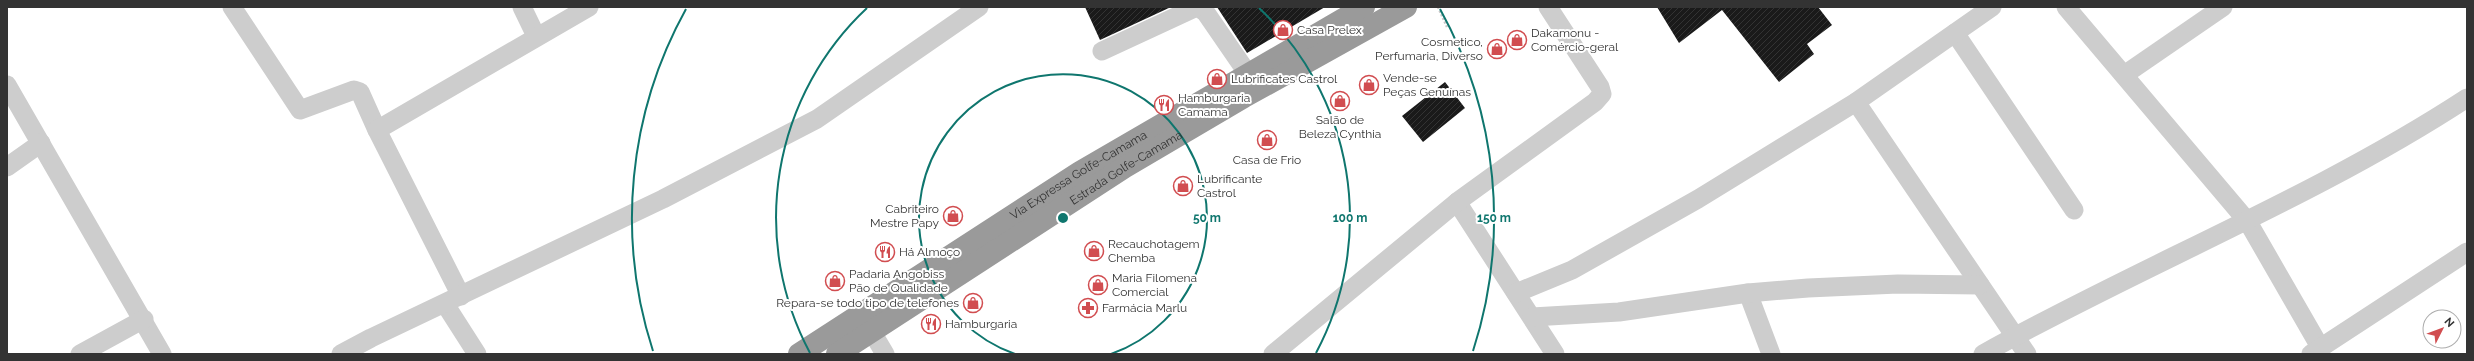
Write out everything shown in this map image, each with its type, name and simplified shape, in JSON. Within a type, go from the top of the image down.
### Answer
[{"type":"highway","name":"Estrada Golfe-Camama","points":[[837,354],[1125,167],[1298,66],[1406,7]]},
{"type":"highway","name":"Via Expressa Golfe-Camama","points":[[800,354],[1080,172],[1248,74],[1355,9]]},
{"type":"street","points":[[232,7],[300,110],[357,90],[377,130],[477,354]]},
{"type":"street","points":[[522,7],[536,36]]},
{"type":"street","points":[[377,130],[536,36],[589,7]]},
{"type":"street","points":[[341,354],[371,338],[663,199],[817,119],[979,7]]},
{"type":"street","points":[[1102,51],[1197,7],[1206,12],[1248,74]]},
{"type":"street","points":[[1273,354],[1457,202],[1595,102],[1602,94],[1600,87],[1548,7]]},
{"type":"street","points":[[1516,293],[1578,266],[1698,199],[1856,102],[1992,7]]},
{"type":"street","points":[[2066,7],[2248,222],[2316,351],[2467,252]]},
{"type":"street","points":[[2124,75],[2223,7]]},
{"type":"street","points":[[1955,33],[2074,210]]},
{"type":"street","points":[[7,85],[144,319],[162,354]]},
{"type":"street","points":[[1983,354],[2014,336],[2248,222],[2389,145],[2467,98]]},
{"type":"street","points":[[1856,102],[2027,354]]},
{"type":"street","points":[[7,166],[41,143]]},
{"type":"street","points":[[1457,202],[1555,354]]},
{"type":"street","points":[[1532,317],[1619,312],[1748,293],[1890,284],[1980,285]]},
{"type":"street","points":[[1748,293],[1772,354]]},
{"type":"street","points":[[80,354],[144,319]]},
{"type":"street","points":[[872,332],[885,354]]},
{"type":"path","points":[[1438,7],[1447,27]]},
{"type":"building","points":[[1085,7],[1171,7],[1100,40]]},
{"type":"building","points":[[1217,7],[1325,7],[1247,53]]},
{"type":"building","points":[[1657,7],[1818,7],[1832,25],[1807,44],[1814,54],[1779,82],[1722,10],[1679,43]]},
{"type":"building","points":[[1445,82],[1465,108],[1423,142],[1402,116]]},
{"type":"place","name":"Casa Prelex","points":[[1283,30]]},
{"type":"place","name":"Dakamonu - Comércio-geral","points":[[1517,40]]},
{"type":"place","name":"Cosmetico, Perfumaria, Diverso","points":[[1497,49]]},
{"type":"place","name":"Lubrificates Castrol","points":[[1217,79]]},
{"type":"place","name":"Vende-se Peças Genuínas","points":[[1369,85]]},
{"type":"place","name":"Salão de Beleza Cynthia","points":[[1340,101]]},
{"type":"place","name":"Hamburgaria Camama","points":[[1164,105]]},
{"type":"place","name":"Casa de Frio","points":[[1267,140]]},
{"type":"place","name":"Lubrificante Castrol","points":[[1183,186]]},
{"type":"place","name":"Cabriteiro Mestre Papy","points":[[953,216]]},
{"type":"place","name":"Recauchotagem Chemba","points":[[1094,251]]},
{"type":"place","name":"Há Almoço","points":[[885,252]]},
{"type":"place","name":"Padaria Angobiss Pão de Qualidade","points":[[835,281]]},
{"type":"place","name":"Maria Filomena Comercial","points":[[1098,285]]},
{"type":"place","name":"Repara-se todo tipo de telefones","points":[[973,303]]},
{"type":"place","name":"Farmácia Marlu","points":[[1088,308]]},
{"type":"place","name":"Hamburgaria","points":[[931,324]]}]
